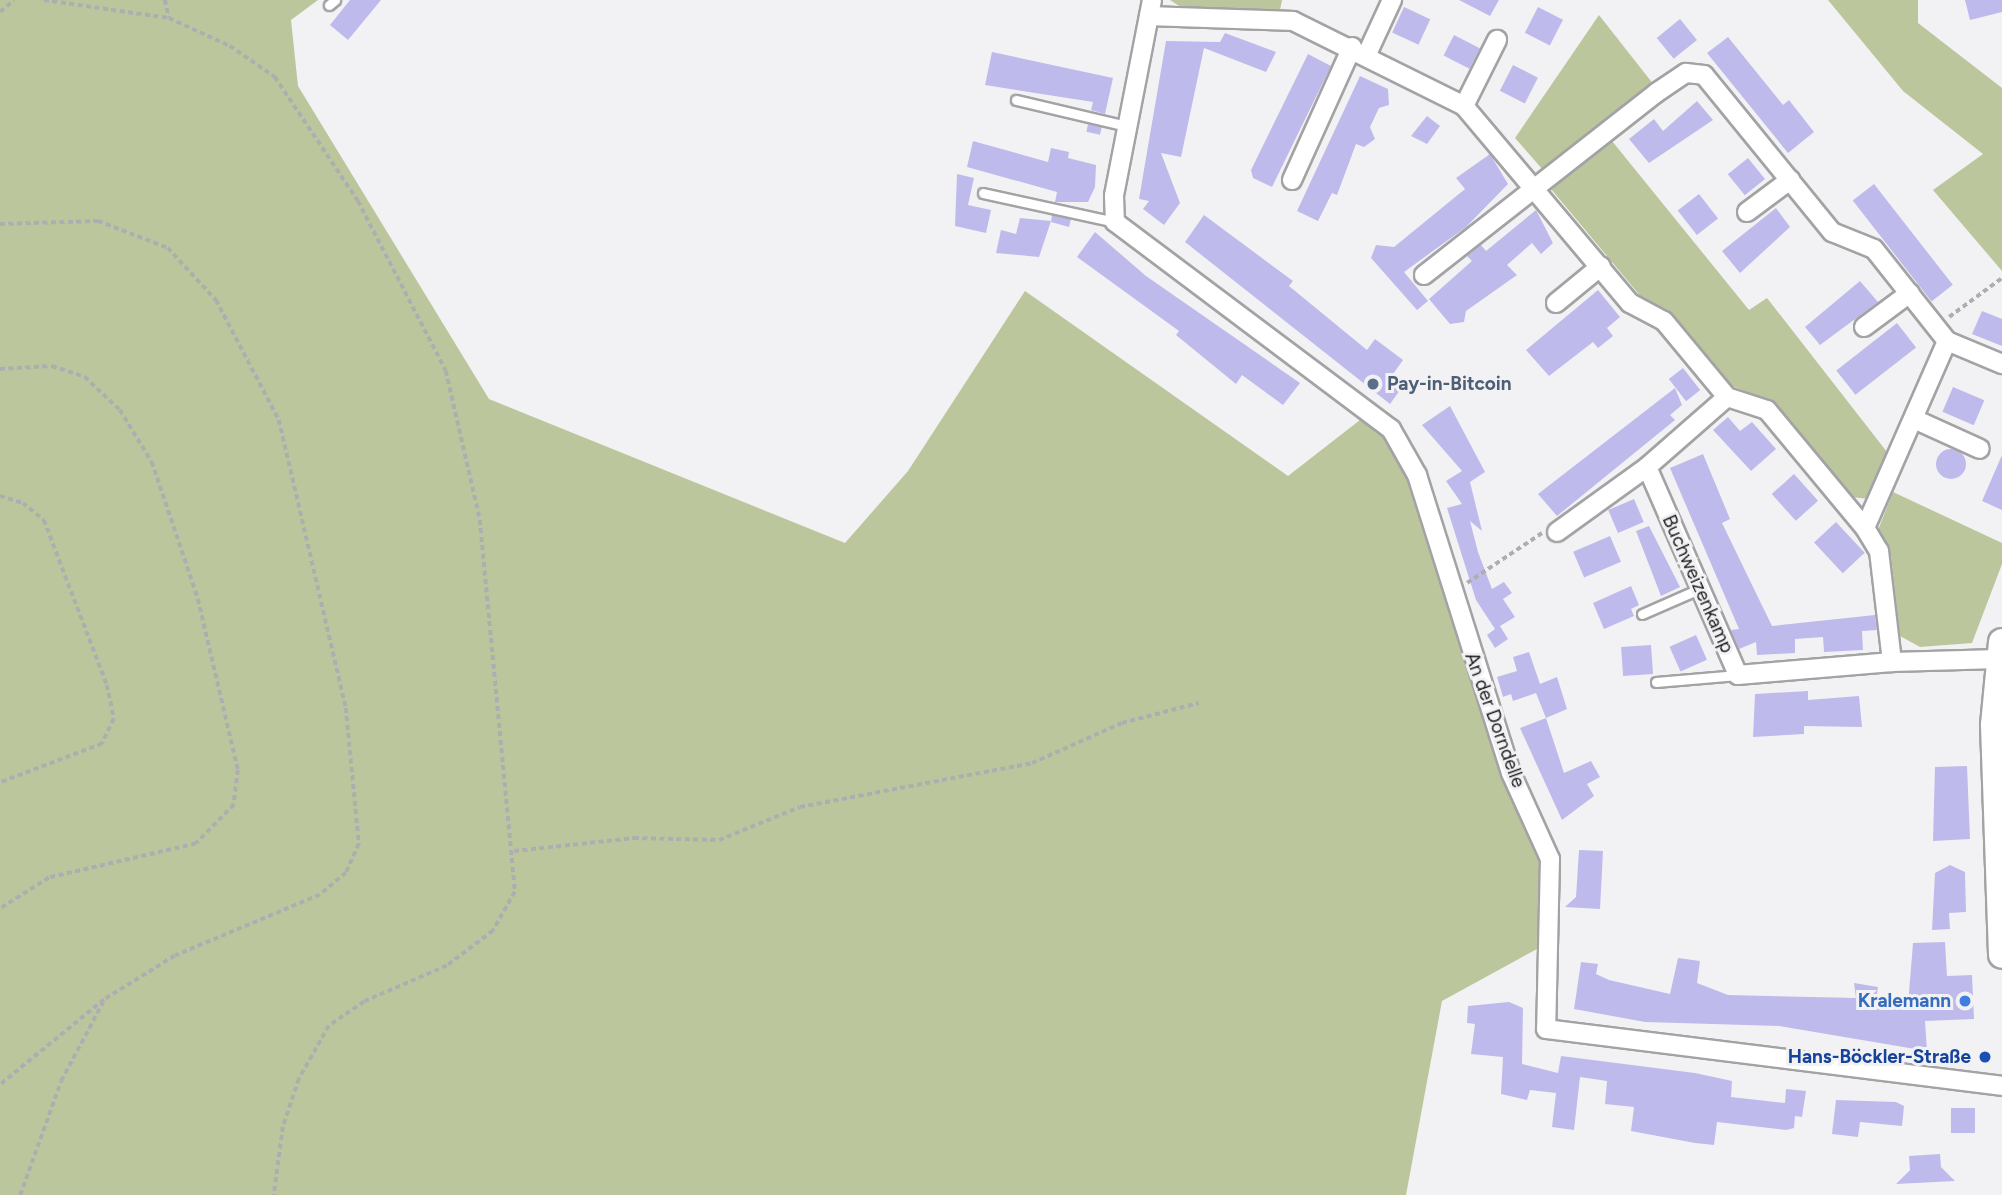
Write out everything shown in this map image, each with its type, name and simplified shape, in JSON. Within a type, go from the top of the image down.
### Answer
[{"type":"main road","points":[[2001,650],[1994,725],[2002,955]]},
{"type":"street","points":[[1292,180],[1359,51],[1392,0]]},
{"type":"street","points":[[1115,222],[1127,126],[1151,8],[1276,18],[1359,51],[1464,106],[1537,184],[1630,303],[1664,321],[1727,397],[1768,410],[1865,528],[1879,551],[1892,662]]},
{"type":"street","points":[[1464,106],[1497,40]]},
{"type":"street","points":[[1424,275],[1537,184],[1695,70],[1832,232],[1874,249],[1942,334],[2002,364]]},
{"type":"street","points":[[1747,212],[1790,180]]},
{"type":"street","name":"An der Dorndelle","points":[[1115,222],[1391,429],[1416,475],[1451,593],[1511,773],[1550,859],[1546,1029],[2002,1086]]},
{"type":"street","points":[[1556,303],[1601,266]]},
{"type":"street","points":[[1864,327],[1910,293]]},
{"type":"street","points":[[1865,528],[1914,419],[1942,334]]},
{"type":"street","points":[[1557,531],[1647,467],[1727,397]]},
{"type":"street","points":[[1914,419],[1980,449]]},
{"type":"street","name":"Buchweizenkamp","points":[[1647,467],[1738,676],[2001,650]]},
{"type":"lane","points":[[1016,100],[1127,126]]},
{"type":"lane","name":"An der Dorndelle","points":[[983,192],[1115,222]]},
{"type":"lane","points":[[1642,614],[1699,589]]},
{"type":"lane","points":[[1656,682],[1738,676]]},
{"type":"path","points":[[0,12],[14,0]]},
{"type":"path","points":[[44,0],[169,18],[230,46],[275,77],[358,201],[446,371],[480,520],[514,851],[515,892],[493,930],[447,966],[365,1002],[329,1026],[299,1079],[283,1127],[274,1195]]},
{"type":"path","points":[[165,0],[169,18]]},
{"type":"path","points":[[0,224],[98,221],[167,248],[216,300],[279,420],[346,708],[359,844],[346,873],[289,912],[175,956],[104,1000],[0,1085]]},
{"type":"path","points":[[1942,334],[2002,278]]},
{"type":"path","points":[[0,369],[52,366],[85,377],[120,410],[152,462],[198,599],[238,770],[234,805],[196,845],[49,878],[0,909]]},
{"type":"path","points":[[0,496],[23,503],[44,520],[107,685],[114,719],[102,744],[0,783]]},
{"type":"path","points":[[1451,593],[1545,531],[1557,531]]},
{"type":"path","points":[[514,851],[634,838],[719,840],[800,807],[1032,763],[1122,723],[1198,703]]},
{"type":"path","points":[[20,1195],[61,1081],[104,1000]]},
{"type":"green space","points":[[0,0],[318,0],[291,20],[298,86],[489,399],[845,543],[908,471],[1025,291],[1288,476],[1369,413],[1417,475],[1500,762],[1542,866],[1537,949],[1442,1001],[1406,1195],[0,1195]]},
{"type":"green space","points":[[1170,0],[1282,0],[1280,10],[1182,8]]},
{"type":"green space","points":[[1828,0],[1918,0],[1918,23],[2002,88],[2002,271],[1933,190],[1983,154],[1903,91]]},
{"type":"green space","points":[[1599,15],[1654,85],[1543,170],[1515,138]]},
{"type":"green space","points":[[1612,141],[1749,310],[1767,298],[1887,452],[1870,499],[1850,497],[1769,401],[1730,385],[1676,319],[1642,298],[1551,189]]},
{"type":"green space","points":[[1893,492],[2002,543],[2002,564],[1972,643],[1920,647],[1900,636],[1891,556],[1878,530]]},
{"type":"building","points":[[350,0],[381,0],[348,40],[330,25]]},
{"type":"building","points":[[1459,0],[1499,0],[1490,16]]},
{"type":"building","points":[[1965,0],[2002,0],[2002,12],[1970,20]]},
{"type":"building","points":[[1404,7],[1430,19],[1418,45],[1392,32]]},
{"type":"building","points":[[1538,7],[1563,20],[1550,46],[1525,33]]},
{"type":"building","points":[[1680,19],[1697,40],[1674,59],[1657,38]]},
{"type":"building","points":[[1225,33],[1276,52],[1266,72],[1204,48],[1181,157],[1161,153],[1180,203],[1164,225],[1143,209],[1149,201],[1139,199],[1166,41],[1220,42]]},
{"type":"building","points":[[1454,35],[1480,48],[1469,69],[1444,55]]},
{"type":"building","points":[[1728,37],[1783,105],[1789,100],[1814,132],[1788,153],[1707,53]]},
{"type":"building","points":[[992,52],[1113,78],[1105,114],[1091,110],[1093,102],[985,85]]},
{"type":"building","points":[[1308,54],[1331,66],[1272,187],[1253,178],[1251,170]]},
{"type":"building","points":[[1513,65],[1538,78],[1525,104],[1500,91]]},
{"type":"building","points":[[1360,76],[1388,89],[1389,105],[1379,108],[1370,127],[1375,139],[1364,147],[1356,144],[1337,195],[1332,193],[1318,221],[1297,211]]},
{"type":"building","points":[[1697,101],[1713,120],[1649,163],[1629,139],[1654,119],[1663,131]]},
{"type":"building","points":[[1427,116],[1440,126],[1427,144],[1411,136]]},
{"type":"building","points":[[1088,124],[1102,127],[1100,135],[1086,132]]},
{"type":"building","points":[[973,141],[1048,162],[1051,148],[1069,152],[1068,158],[1096,165],[1095,187],[1088,202],[1055,202],[1057,192],[967,167]]},
{"type":"building","points":[[1490,154],[1508,184],[1466,227],[1404,272],[1428,301],[1417,310],[1371,258],[1376,245],[1394,247],[1465,189],[1456,178]]},
{"type":"building","points":[[1748,158],[1765,179],[1745,195],[1728,174]]},
{"type":"building","points":[[957,174],[974,178],[968,205],[991,210],[986,233],[955,226]]},
{"type":"building","points":[[1874,184],[1953,285],[1932,301],[1853,201]]},
{"type":"building","points":[[1699,194],[1718,218],[1697,235],[1678,211]]},
{"type":"building","points":[[1776,208],[1790,227],[1740,273],[1722,251]]},
{"type":"building","points":[[1536,210],[1553,243],[1541,254],[1532,243],[1507,265],[1517,275],[1466,311],[1464,322],[1450,324],[1429,299],[1472,261],[1467,256],[1481,245],[1486,251]]},
{"type":"building","points":[[1052,215],[1071,219],[1069,227],[1051,222]]},
{"type":"building","points":[[1204,215],[1293,281],[1289,286],[1367,350],[1375,339],[1403,360],[1388,381],[1400,390],[1390,404],[1185,242]]},
{"type":"building","points":[[1020,218],[1051,221],[1039,257],[996,253],[1001,230],[1016,234]]},
{"type":"building","points":[[1095,232],[1146,276],[1300,383],[1283,405],[1242,375],[1236,384],[1176,335],[1179,331],[1077,257]]},
{"type":"building","points":[[1860,281],[1878,302],[1820,345],[1805,327]]},
{"type":"building","points":[[1598,290],[1620,317],[1607,328],[1613,336],[1598,348],[1593,342],[1549,376],[1526,350]]},
{"type":"building","points":[[1982,311],[2002,319],[2002,346],[1972,334]]},
{"type":"building","points":[[1897,323],[1916,347],[1855,395],[1836,370]]},
{"type":"building","points":[[1683,368],[1700,390],[1686,401],[1669,379]]},
{"type":"building","points":[[1953,387],[1984,400],[1974,425],[1942,412]]},
{"type":"building","points":[[1675,388],[1682,405],[1670,415],[1675,420],[1557,516],[1538,494]]},
{"type":"building","points":[[1450,406],[1485,472],[1470,482],[1482,531],[1470,521],[1478,552],[1492,589],[1504,582],[1512,593],[1503,599],[1515,617],[1500,626],[1508,639],[1495,648],[1487,635],[1495,629],[1476,600],[1447,508],[1462,504],[1446,481],[1462,471],[1422,425]]},
{"type":"building","points":[[1728,417],[1740,431],[1752,422],[1776,449],[1751,471],[1713,430]]},
{"type":"building","points":[[1951,449],[1962,453],[1966,464],[1962,475],[1951,479],[1940,475],[1936,464],[1940,453]]},
{"type":"building","points":[[1703,454],[1730,519],[1722,523],[1772,626],[1875,615],[1877,630],[1862,631],[1863,650],[1824,652],[1823,637],[1795,639],[1795,653],[1757,655],[1756,642],[1739,649],[1731,630],[1739,629],[1670,468]]},
{"type":"building","points":[[2002,455],[2002,510],[1982,501]]},
{"type":"building","points":[[1794,474],[1818,501],[1796,521],[1772,494]]},
{"type":"building","points":[[1634,499],[1644,522],[1618,533],[1608,510]]},
{"type":"building","points":[[1836,522],[1865,553],[1843,573],[1814,542]]},
{"type":"building","points":[[1649,526],[1680,587],[1661,596],[1636,531]]},
{"type":"building","points":[[1610,536],[1621,562],[1584,577],[1573,552]]},
{"type":"building","points":[[1631,586],[1639,605],[1631,609],[1634,616],[1604,629],[1593,603]]},
{"type":"building","points":[[1696,635],[1707,660],[1680,671],[1670,647]]},
{"type":"building","points":[[1651,645],[1653,674],[1623,676],[1621,647]]},
{"type":"building","points":[[1529,652],[1540,684],[1557,677],[1567,709],[1546,718],[1536,693],[1513,701],[1511,694],[1503,697],[1497,677],[1517,671],[1513,657]]},
{"type":"building","points":[[1808,691],[1808,700],[1859,696],[1862,727],[1804,726],[1804,734],[1753,737],[1755,694]]},
{"type":"building","points":[[1546,718],[1564,773],[1591,761],[1600,777],[1587,784],[1594,796],[1562,820],[1520,728]]},
{"type":"building","points":[[1967,766],[1970,839],[1933,841],[1935,767]]},
{"type":"building","points":[[1579,850],[1603,851],[1600,909],[1565,907],[1576,897]]},
{"type":"building","points":[[1950,865],[1965,872],[1966,912],[1949,913],[1950,929],[1932,930],[1935,873]]},
{"type":"building","points":[[1945,942],[1947,976],[1972,975],[1974,1019],[1925,1021],[1927,1051],[1779,1026],[1645,1022],[1574,1009],[1581,962],[1598,964],[1596,974],[1609,980],[1670,994],[1678,958],[1700,961],[1697,983],[1728,995],[1856,998],[1854,983],[1878,987],[1876,1001],[1908,1005],[1913,943]]},
{"type":"building","points":[[1509,1002],[1523,1008],[1522,1064],[1558,1073],[1561,1056],[1695,1073],[1732,1081],[1731,1097],[1785,1103],[1786,1089],[1806,1091],[1802,1117],[1795,1116],[1794,1128],[1786,1130],[1717,1122],[1714,1145],[1695,1143],[1631,1131],[1634,1107],[1605,1104],[1607,1081],[1580,1077],[1574,1130],[1552,1127],[1556,1093],[1530,1090],[1527,1100],[1501,1094],[1503,1057],[1471,1054],[1475,1024],[1467,1023],[1468,1006]]},
{"type":"building","points":[[1836,1100],[1896,1102],[1904,1106],[1902,1126],[1860,1122],[1858,1137],[1832,1134]]},
{"type":"building","points":[[1951,1108],[1975,1108],[1975,1133],[1951,1133]]},
{"type":"building","points":[[1940,1154],[1941,1167],[1955,1181],[1896,1184],[1910,1170],[1909,1156]]},
{"type":"place","name":"Pay-in-Bitcoin","points":[[1373,384]]},
{"type":"place","name":"Kralemann","points":[[1965,1001]]},
{"type":"place","name":"Hans-Böckler-Straße","points":[[1985,1057]]}]
